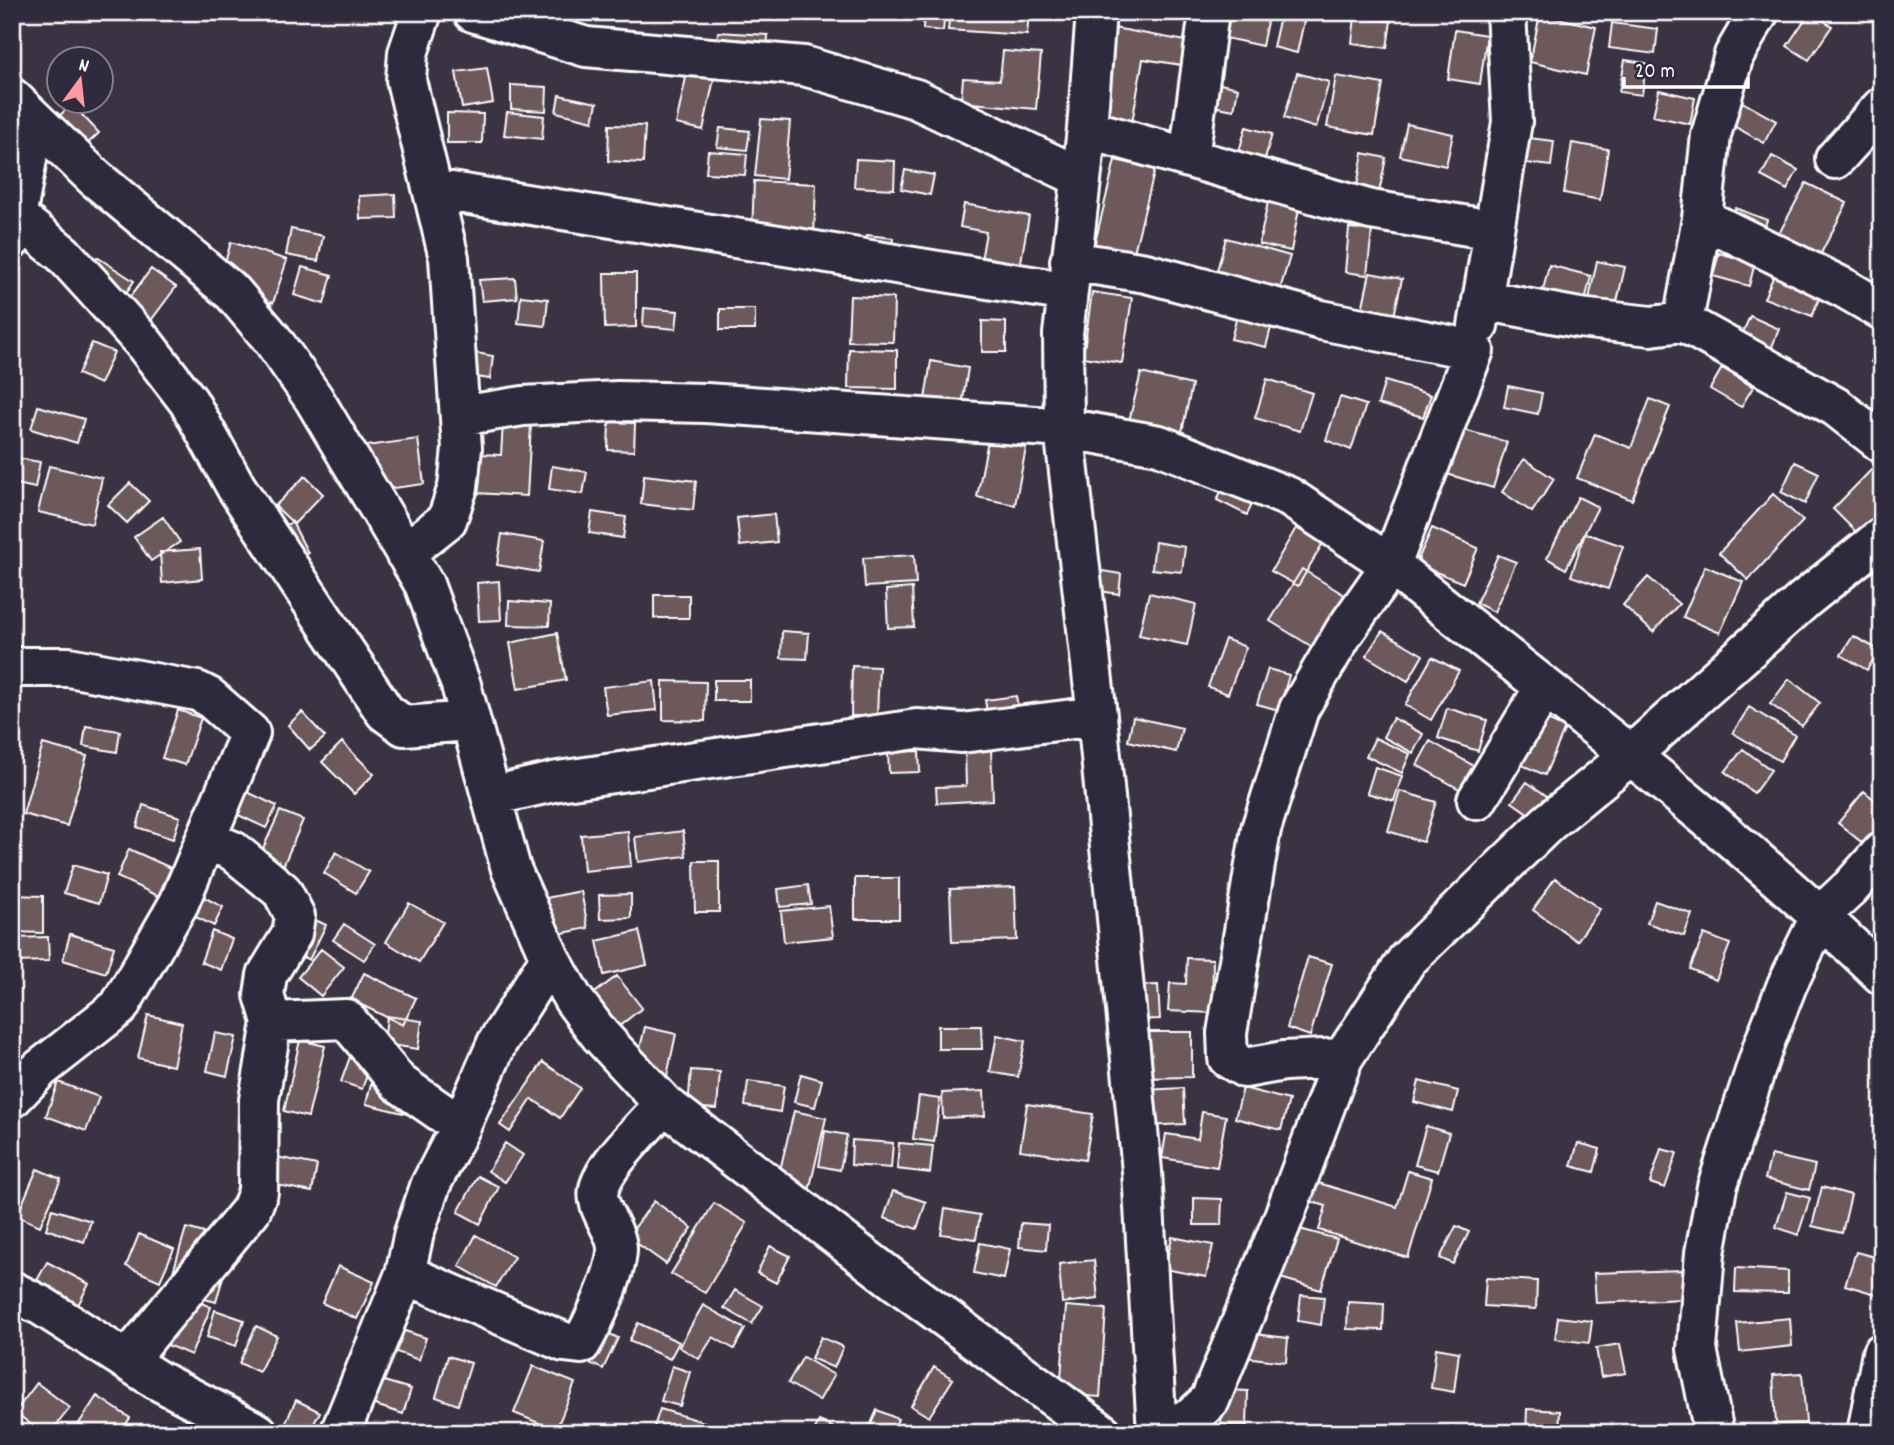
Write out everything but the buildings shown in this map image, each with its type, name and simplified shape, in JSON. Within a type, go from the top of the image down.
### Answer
[{"type":"street","points":[[405,553],[443,523],[450,513],[458,487],[462,448],[449,258],[406,80],[408,53],[422,12]]},
{"type":"street","points":[[473,12],[586,47],[803,66],[916,99],[1080,177]]},
{"type":"street","points":[[1096,12],[1087,129],[1063,334],[1064,428],[1097,716],[1142,1171],[1157,1431],[1191,1418],[1210,1400],[1283,1219],[1343,1058],[1407,960],[1548,822],[1632,754],[1805,599],[1882,537]]},
{"type":"street","points":[[1189,158],[1209,12]]},
{"type":"street","points":[[1343,1058],[1284,1061],[1245,1068],[1228,1058],[1227,1033],[1261,830],[1299,709],[1344,632],[1391,565],[1474,350],[1511,122],[1506,12]]},
{"type":"street","points":[[1683,322],[1702,218],[1714,122],[1734,55],[1759,12]]},
{"type":"street","points":[[1835,159],[1882,107]]},
{"type":"street","points":[[23,110],[14,227],[63,254],[143,342],[188,402],[236,487],[386,712],[404,726],[470,721]]},
{"type":"street","points":[[23,110],[241,302],[272,339],[314,399],[405,553],[435,610],[470,721],[511,869],[550,958],[572,999],[600,1035],[664,1104],[894,1280],[1102,1433]]},
{"type":"street","points":[[1087,129],[1371,210],[1493,230]]},
{"type":"street","points":[[433,189],[1069,276],[1146,273],[1321,320],[1474,350]]},
{"type":"street","points":[[1702,218],[1844,288],[1882,310]]},
{"type":"street","points":[[1482,300],[1579,318],[1651,326],[1683,322],[1836,407],[1882,443]]},
{"type":"street","points":[[460,416],[523,406],[618,401],[706,402],[1064,428],[1159,444],[1289,497],[1391,565],[1544,688],[1632,754],[1821,915],[1882,975]]},
{"type":"street","points":[[12,667],[69,667],[197,691],[249,730],[250,739],[179,902],[119,1007],[40,1069],[12,1098]]},
{"type":"street","points":[[1477,800],[1544,688]]},
{"type":"street","points":[[491,796],[558,781],[917,729],[962,733],[1097,716]]},
{"type":"street","points":[[127,1361],[257,1201],[259,1100],[272,1022],[264,995],[267,975],[292,934],[295,916],[282,891],[233,851],[207,840]]},
{"type":"street","points":[[1714,1433],[1697,1349],[1705,1253],[1717,1187],[1764,1044],[1787,985],[1821,915],[1882,852]]},
{"type":"street","points":[[340,1433],[405,1274],[414,1233],[431,1184],[461,1126],[498,1043],[550,958]]},
{"type":"street","points":[[272,1022],[346,1019],[399,1083],[461,1126]]},
{"type":"street","points":[[405,1274],[564,1342],[582,1344],[598,1316],[617,1250],[598,1190],[606,1173],[664,1104]]},
{"type":"street","points":[[12,1291],[42,1306],[127,1361],[239,1426],[258,1433]]},
{"type":"street","points":[[1867,1433],[1882,1353]]}]
